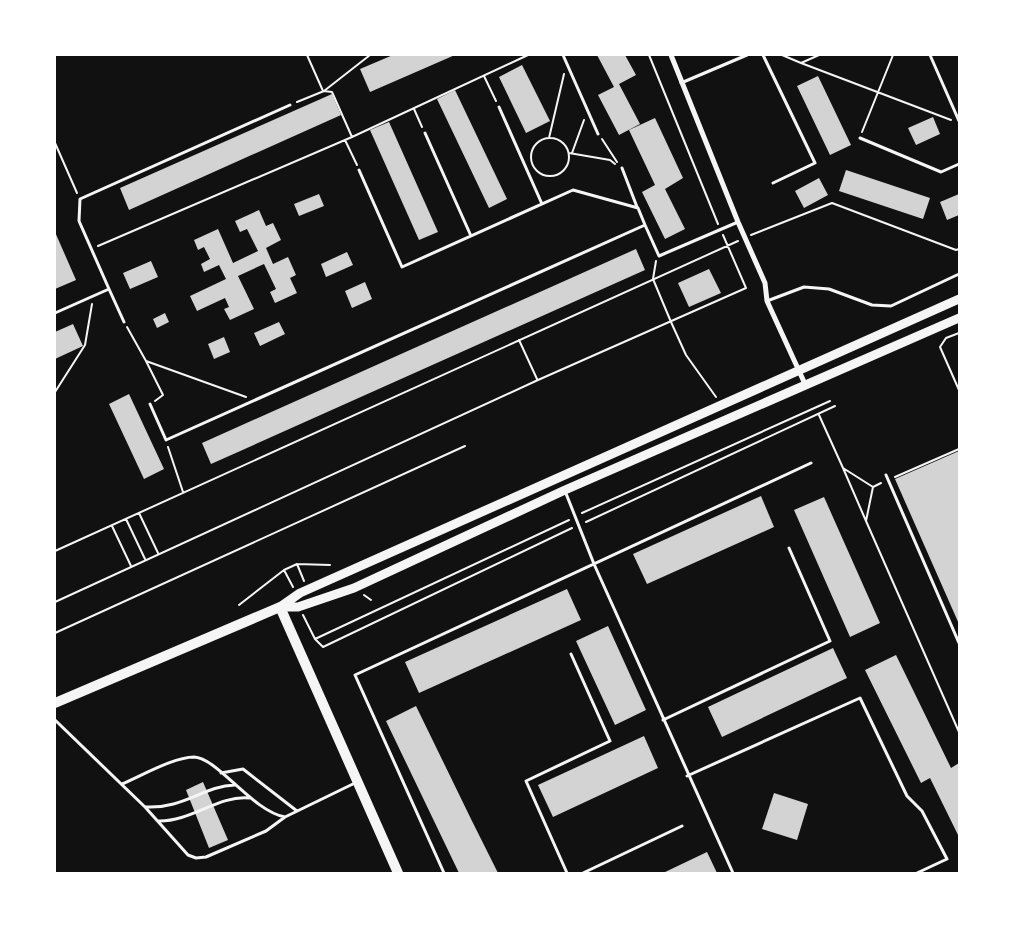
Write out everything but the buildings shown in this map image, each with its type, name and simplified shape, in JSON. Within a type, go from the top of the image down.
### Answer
[{"type":"main road","points":[[55,703],[280,607],[295,596],[959,300]]},
{"type":"main road","points":[[280,607],[298,607],[354,588],[565,490],[959,318]]},
{"type":"main road","points":[[280,607],[398,873]]},
{"type":"street","points":[[670,55],[765,283],[767,301],[805,384]]},
{"type":"lane","points":[[563,55],[598,134]]},
{"type":"lane","points":[[681,83],[746,55]]},
{"type":"lane","points":[[763,55],[815,163],[773,183]]},
{"type":"lane","points":[[930,55],[959,122]]},
{"type":"lane","points":[[124,322],[79,221],[80,199],[290,105]]},
{"type":"lane","points":[[499,107],[542,204]]},
{"type":"lane","points":[[425,133],[471,236]]},
{"type":"lane","points":[[860,138],[941,172],[959,164]]},
{"type":"lane","points":[[622,168],[659,256],[738,222]]},
{"type":"lane","points":[[359,170],[402,267],[573,190],[638,208]]},
{"type":"lane","points":[[150,404],[166,440],[645,225]]},
{"type":"lane","points":[[767,301],[804,287],[829,289],[872,305],[891,306],[959,274]]},
{"type":"lane","points":[[55,313],[109,289]]},
{"type":"lane","points":[[444,873],[355,676],[811,463]]},
{"type":"lane","points":[[886,476],[959,643]]},
{"type":"lane","points":[[565,490],[594,564],[687,776],[733,873]]},
{"type":"lane","points":[[663,720],[830,641],[789,548]]},
{"type":"lane","points":[[566,873],[526,781],[610,742],[571,654]]},
{"type":"lane","points":[[687,776],[860,698],[907,796],[922,811],[947,859],[917,873]]},
{"type":"lane","points":[[55,720],[145,807],[188,855],[196,858],[206,857],[266,831],[285,817],[357,782]]},
{"type":"lane","points":[[122,784],[182,759],[194,757],[203,759],[268,811],[285,817]]},
{"type":"lane","points":[[221,773],[243,769],[297,811]]},
{"type":"lane","points":[[145,807],[161,808],[176,805],[217,789],[236,785]]},
{"type":"lane","points":[[157,821],[172,822],[236,796],[250,798]]},
{"type":"lane","points":[[582,873],[682,826]]},
{"type":"path","points":[[307,55],[323,91]]},
{"type":"path","points":[[290,105],[323,91],[370,55]]},
{"type":"path","points":[[92,249],[352,137],[528,55]]},
{"type":"path","points":[[55,602],[158,553],[538,380],[746,288],[720,230],[649,55]]},
{"type":"path","points":[[782,55],[959,122]]},
{"type":"path","points":[[802,63],[819,55]]},
{"type":"path","points":[[860,138],[893,55]]},
{"type":"path","points":[[550,138],[567,63]]},
{"type":"path","points":[[484,76],[499,107]]},
{"type":"path","points":[[323,91],[332,92],[352,137]]},
{"type":"path","points":[[414,109],[425,133]]},
{"type":"path","points":[[572,153],[588,111]]},
{"type":"path","points":[[598,134],[622,168]]},
{"type":"path","points":[[550,138],[560,141],[569,153],[568,164],[561,173],[547,176],[537,171],[532,162],[532,150],[539,142],[550,138]]},
{"type":"path","points":[[345,140],[359,170]]},
{"type":"path","points":[[55,143],[80,199]]},
{"type":"path","points":[[569,153],[610,160],[622,168]]},
{"type":"path","points":[[55,550],[112,526],[652,279],[745,238],[832,203],[956,250],[959,249]]},
{"type":"path","points":[[658,255],[652,279],[686,355],[714,393]]},
{"type":"path","points":[[55,392],[85,345],[94,296]]},
{"type":"path","points":[[124,322],[163,395],[150,404]]},
{"type":"path","points":[[959,333],[946,338],[940,347],[959,390]]},
{"type":"path","points":[[519,340],[538,380]]},
{"type":"path","points":[[146,361],[256,400]]},
{"type":"path","points":[[818,414],[959,732]]},
{"type":"path","points":[[166,440],[183,493]]},
{"type":"path","points":[[55,633],[465,446]]},
{"type":"path","points":[[873,487],[959,449]]},
{"type":"path","points":[[843,468],[873,487]]},
{"type":"path","points":[[866,521],[873,487]]},
{"type":"path","points":[[139,513],[158,553]]},
{"type":"path","points":[[126,519],[145,559]]},
{"type":"path","points":[[112,526],[131,566]]},
{"type":"path","points":[[292,584],[305,580],[297,564]]},
{"type":"path","points":[[239,604],[284,570],[297,564],[330,565]]},
{"type":"path","points":[[284,570],[292,584],[295,596]]},
{"type":"path","points":[[298,607],[316,639],[323,647]]}]
